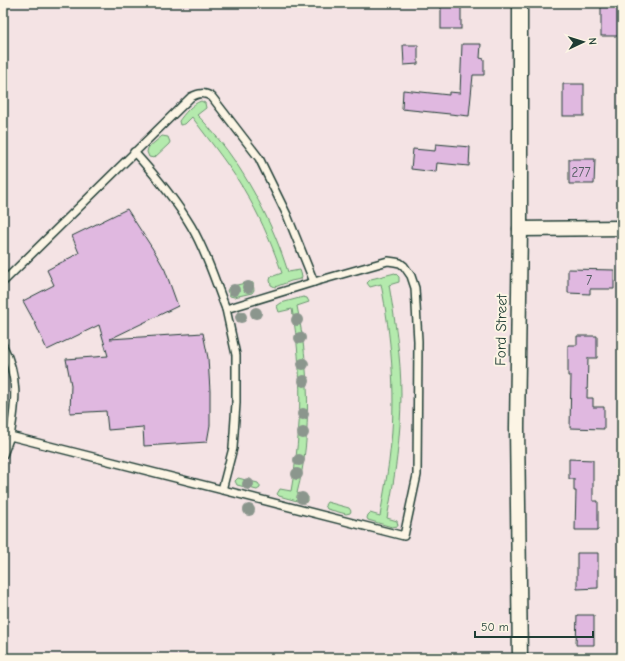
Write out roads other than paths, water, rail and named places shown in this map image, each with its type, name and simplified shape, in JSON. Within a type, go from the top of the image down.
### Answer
[{"type":"street","name":"Ford Street","points":[[520,3],[520,230],[517,428],[520,658]]},
{"type":"street","points":[[520,230],[622,228]]},
{"type":"lane","points":[[3,282],[191,96],[202,93],[212,97],[259,158],[287,215],[314,282]]},
{"type":"lane","points":[[134,152],[157,177],[191,226],[208,262],[226,309],[236,355],[236,403],[233,448],[222,490]]},
{"type":"lane","points":[[10,436],[404,536],[417,475],[418,340],[415,288],[411,276],[404,266],[400,263],[388,262],[314,282],[226,309]]},
{"type":"lane","points":[[3,346],[8,355],[15,384],[15,410],[10,436],[3,455]]}]
